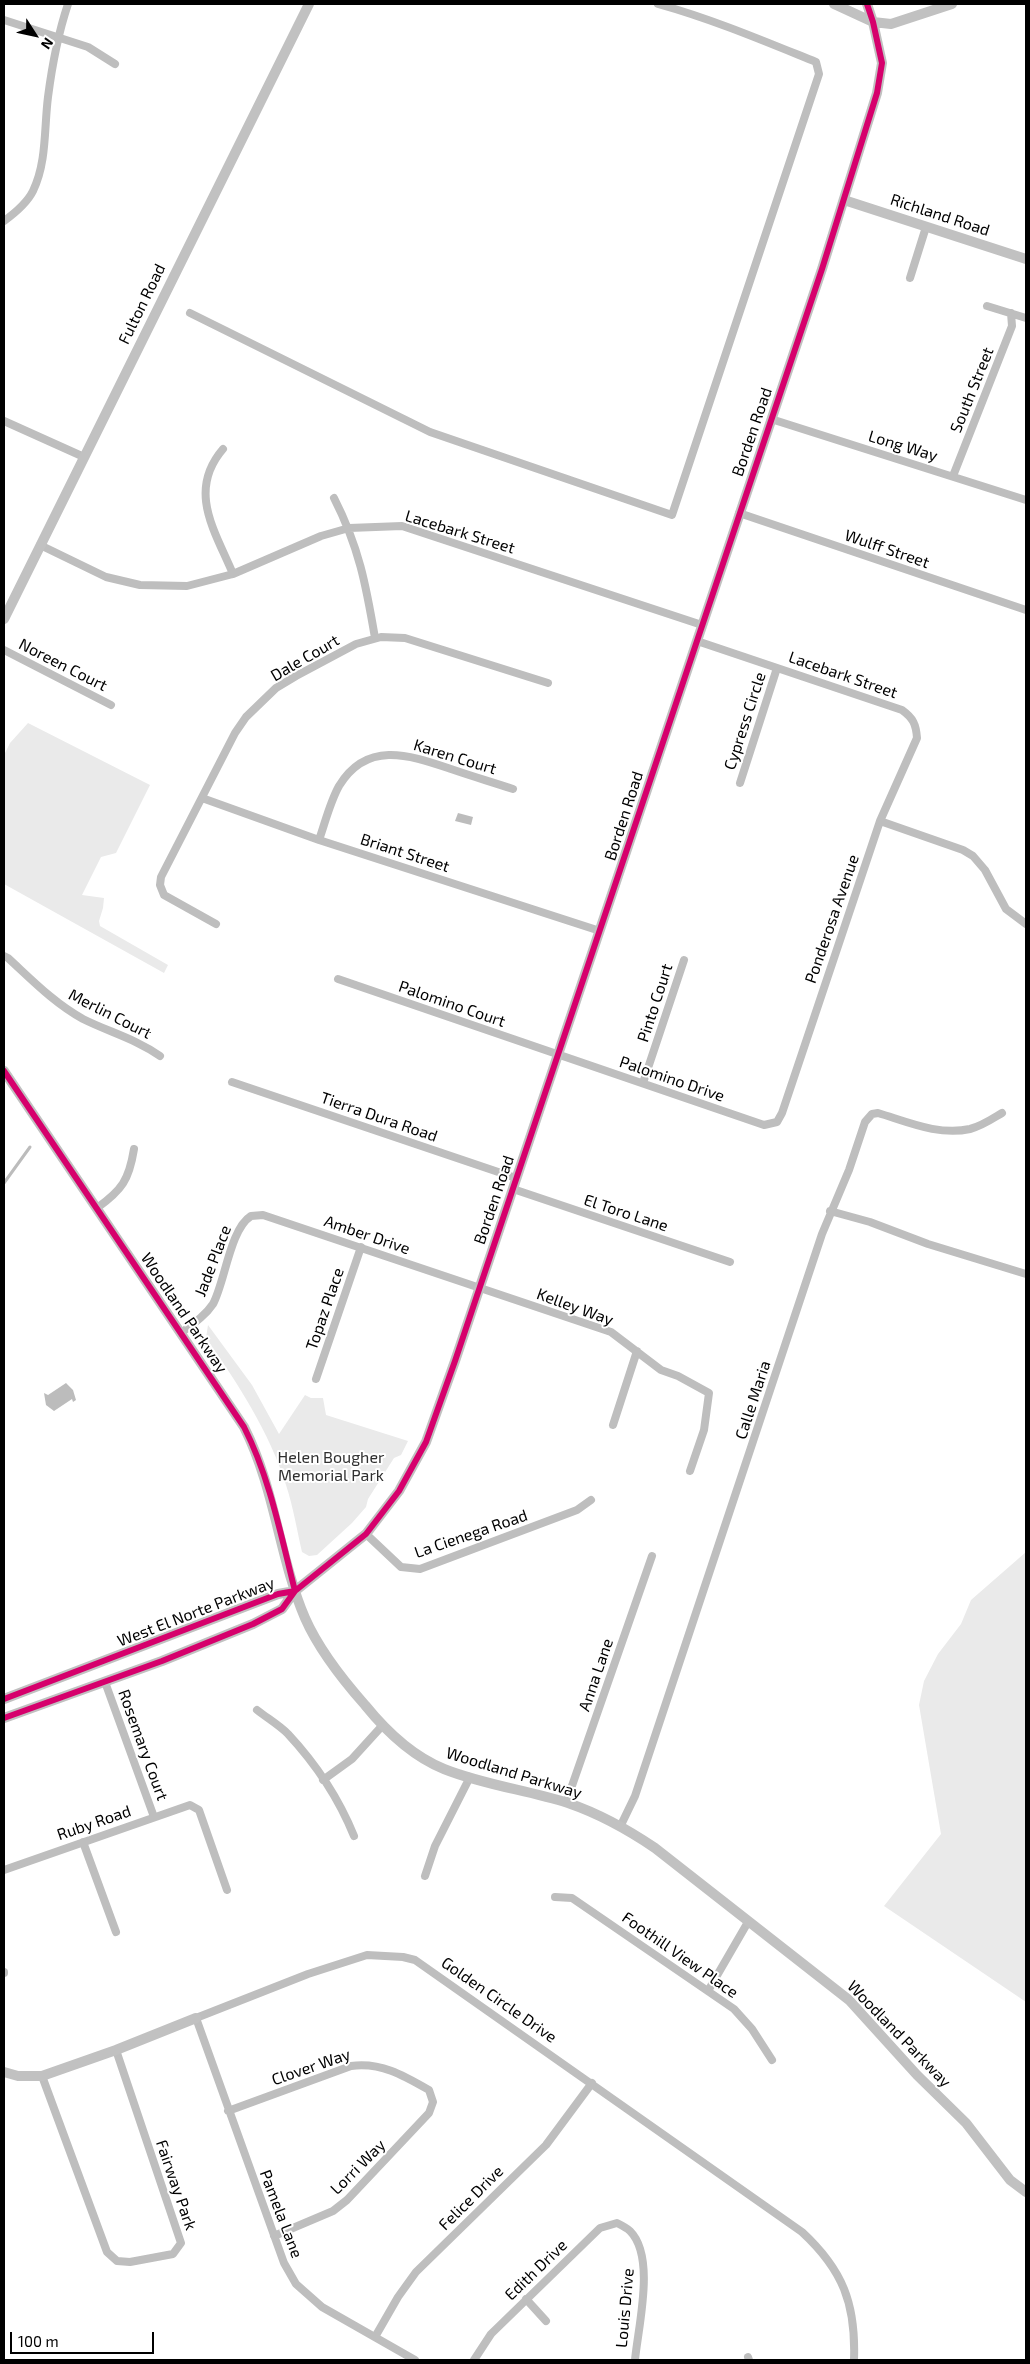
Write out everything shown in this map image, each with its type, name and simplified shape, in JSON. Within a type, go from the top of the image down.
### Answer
[{"type":"main road","name":"Fulton Road","points":[[4,619],[309,4]]},
{"type":"main road","points":[[834,4],[873,22],[891,24],[952,4]]},
{"type":"main road","name":"Borden Road","points":[[295,1591],[366,1534],[399,1491],[426,1442],[455,1361],[478,1287],[697,641],[844,200],[877,93],[882,63],[867,4]]},
{"type":"main road","name":"Richland Road","points":[[844,200],[1026,259]]},
{"type":"main road","name":"Woodland Parkway","points":[[4,1071],[244,1427],[255,1448],[280,1530],[295,1591],[318,1645],[382,1726],[415,1754],[442,1768],[494,1786],[566,1803],[621,1825],[655,1848],[849,2000],[917,2075],[966,2123],[1010,2180],[1026,2192]]},
{"type":"main road","name":"West El Norte Parkway","points":[[4,1718],[106,1682],[253,1624],[282,1609],[295,1591]]},
{"type":"main road","name":"West El Norte Parkway","points":[[4,1699],[278,1594],[295,1591]]},
{"type":"main road","name":"Golden Circle Drive","points":[[4,2072],[18,2076],[42,2076],[116,2050],[196,2018]]},
{"type":"street","points":[[4,221],[16,212],[32,191],[42,160],[48,97],[59,38],[68,4]]},
{"type":"street","points":[[190,313],[225,328],[430,432],[672,515],[781,192],[820,74],[820,68],[816,62],[754,37],[691,13],[658,4]]},
{"type":"street","points":[[4,20],[88,47],[116,64]]},
{"type":"street","points":[[910,278],[926,227]]},
{"type":"street","points":[[987,306],[1026,318]]},
{"type":"street","name":"South Street","points":[[953,476],[1012,326],[1011,313]]},
{"type":"street","name":"Long Way","points":[[771,419],[1026,500]]},
{"type":"street","points":[[4,421],[84,457]]},
{"type":"street","points":[[223,449],[215,458],[206,478],[204,500],[233,574]]},
{"type":"street","points":[[334,498],[349,528],[366,582],[374,638]]},
{"type":"street","name":"Wulff Street","points":[[739,513],[1026,610]]},
{"type":"street","name":"Lacebark Street","points":[[40,544],[106,576],[140,585],[187,586],[233,574],[321,536],[349,528],[402,526],[702,625]]},
{"type":"street","name":"Dale Court","points":[[216,924],[164,895],[160,885],[161,877],[235,733],[246,717],[276,688],[356,644],[374,638],[405,638],[548,683]]},
{"type":"street","name":"Lacebark Street","points":[[697,641],[902,710],[911,716],[916,726]]},
{"type":"street","name":"Noreen Court","points":[[4,650],[111,705]]},
{"type":"street","name":"Cypress Circle","points":[[740,783],[777,668]]},
{"type":"street","name":"Ponderosa Avenue","points":[[777,1122],[782,1113],[880,821],[917,738],[916,726]]},
{"type":"street","name":"Karen Court","points":[[319,840],[338,787],[350,771],[369,758],[388,754],[409,756],[512,789]]},
{"type":"street","name":"Briant Street","points":[[202,798],[319,840],[600,931]]},
{"type":"street","points":[[880,821],[963,850],[973,856],[985,870],[1006,909],[1026,924]]},
{"type":"street","name":"Merlin Court","points":[[4,956],[58,1004],[84,1019],[142,1043],[160,1056]]},
{"type":"street","name":"Pinto Court","points":[[643,1083],[684,960]]},
{"type":"street","name":"Palomino Court","points":[[338,979],[558,1055]]},
{"type":"street","name":"Palomino Drive","points":[[558,1055],[764,1125],[777,1122]]},
{"type":"street","name":"Tierra Dura Road","points":[[232,1082],[516,1178]]},
{"type":"street","name":"Calle Maria","points":[[621,1825],[635,1796],[830,1211],[850,1170],[865,1122],[872,1114],[878,1113],[950,1132],[971,1129],[1002,1113]]},
{"type":"street","points":[[97,1208],[113,1197],[124,1184],[131,1168],[134,1149]]},
{"type":"street","name":"El Toro Lane","points":[[512,1189],[730,1262]]},
{"type":"street","points":[[830,1211],[870,1222],[928,1244],[1026,1274]]},
{"type":"street","name":"Amber Drive","points":[[247,1218],[263,1215],[478,1287]]},
{"type":"street","name":"Jade Place","points":[[181,1333],[202,1317],[213,1304],[240,1227],[247,1218]]},
{"type":"street","name":"Topaz Place","points":[[316,1379],[361,1247]]},
{"type":"street","name":"Kelley Way","points":[[478,1287],[611,1332],[661,1370],[678,1376],[708,1393],[704,1430],[690,1471]]},
{"type":"street","points":[[613,1425],[637,1351]]},
{"type":"street","name":"La Cienega Road","points":[[366,1534],[401,1567],[420,1569],[577,1510],[591,1500]]},
{"type":"street","name":"Anna Lane","points":[[566,1803],[652,1556]]},
{"type":"street","name":"Rosemary Court","points":[[106,1682],[154,1817]]},
{"type":"street","points":[[258,1710],[287,1733],[323,1780],[348,1820],[354,1836]]},
{"type":"street","points":[[323,1780],[352,1759],[382,1726]]},
{"type":"street","points":[[425,1876],[435,1846],[470,1777]]},
{"type":"street","name":"Ruby Road","points":[[4,1870],[190,1805],[200,1810],[227,1890]]},
{"type":"street","points":[[83,1842],[116,1932]]},
{"type":"street","name":"Foothill View Place","points":[[555,1897],[572,1898],[740,2016],[752,2029],[772,2060]]},
{"type":"street","points":[[708,1992],[748,1922]]},
{"type":"street","name":"Golden Circle Drive","points":[[196,2018],[308,1974],[367,1955],[403,1957],[415,1960],[802,2232],[823,2251],[841,2278],[854,2320],[854,2360]]},
{"type":"street","name":"Pamela Lane","points":[[196,2018],[284,2263],[296,2284],[322,2307],[415,2360]]},
{"type":"street","name":"Fairway Park","points":[[42,2076],[108,2252],[117,2261],[130,2262],[172,2254],[181,2243],[116,2050]]},
{"type":"street","name":"Clover Way","points":[[228,2111],[351,2066],[366,2064],[396,2071],[429,2090]]},
{"type":"street","name":"Felice Drive","points":[[375,2337],[398,2296],[416,2272],[546,2144],[592,2083]]},
{"type":"street","name":"Lorri Way","points":[[274,2236],[333,2211],[347,2200],[429,2113],[433,2102],[429,2090]]},
{"type":"street","name":"Edith Drive","points":[[474,2360],[491,2334],[600,2228],[616,2223],[630,2231]]},
{"type":"street","name":"Louis Drive","points":[[630,2231],[640,2248],[645,2269],[635,2360]]},
{"type":"street","points":[[526,2300],[546,2321]]},
{"type":"green space","points":[[28,723],[150,785],[116,853],[101,857],[82,895],[104,898],[99,921],[100,926],[168,965],[164,973],[4,884],[4,755],[10,743]]},
{"type":"green space","name":"Helen Bougher Memorial Park","points":[[208,1325],[252,1385],[279,1434],[305,1395],[311,1398],[323,1398],[326,1415],[408,1441],[401,1455],[394,1458],[368,1499],[366,1507],[352,1523],[317,1555],[309,1556],[302,1552],[291,1501],[279,1465],[252,1408],[206,1338]]},
{"type":"green space","points":[[1026,1552],[1026,2002],[884,1906],[941,1834],[919,1705],[924,1681],[938,1654],[961,1624],[971,1600]]},
{"type":"shaded area","points":[[458,813],[473,817],[471,825],[455,821]]},
{"type":"shaded area","points":[[66,1383],[73,1390],[76,1400],[73,1402],[72,1399],[54,1411],[46,1405],[44,1393],[48,1395]]},
{"type":"waterway","points":[[4,1183],[30,1147]]},
{"type":"cycle path","points":[[4,1718],[162,1661],[253,1624],[282,1609],[295,1591],[366,1534],[399,1491],[426,1442],[455,1361],[822,269],[877,93],[882,63],[867,4]]},
{"type":"cycle path","points":[[4,1071],[244,1427],[268,1487],[295,1591]]},
{"type":"cycle path","points":[[4,1699],[278,1594],[295,1591]]}]
